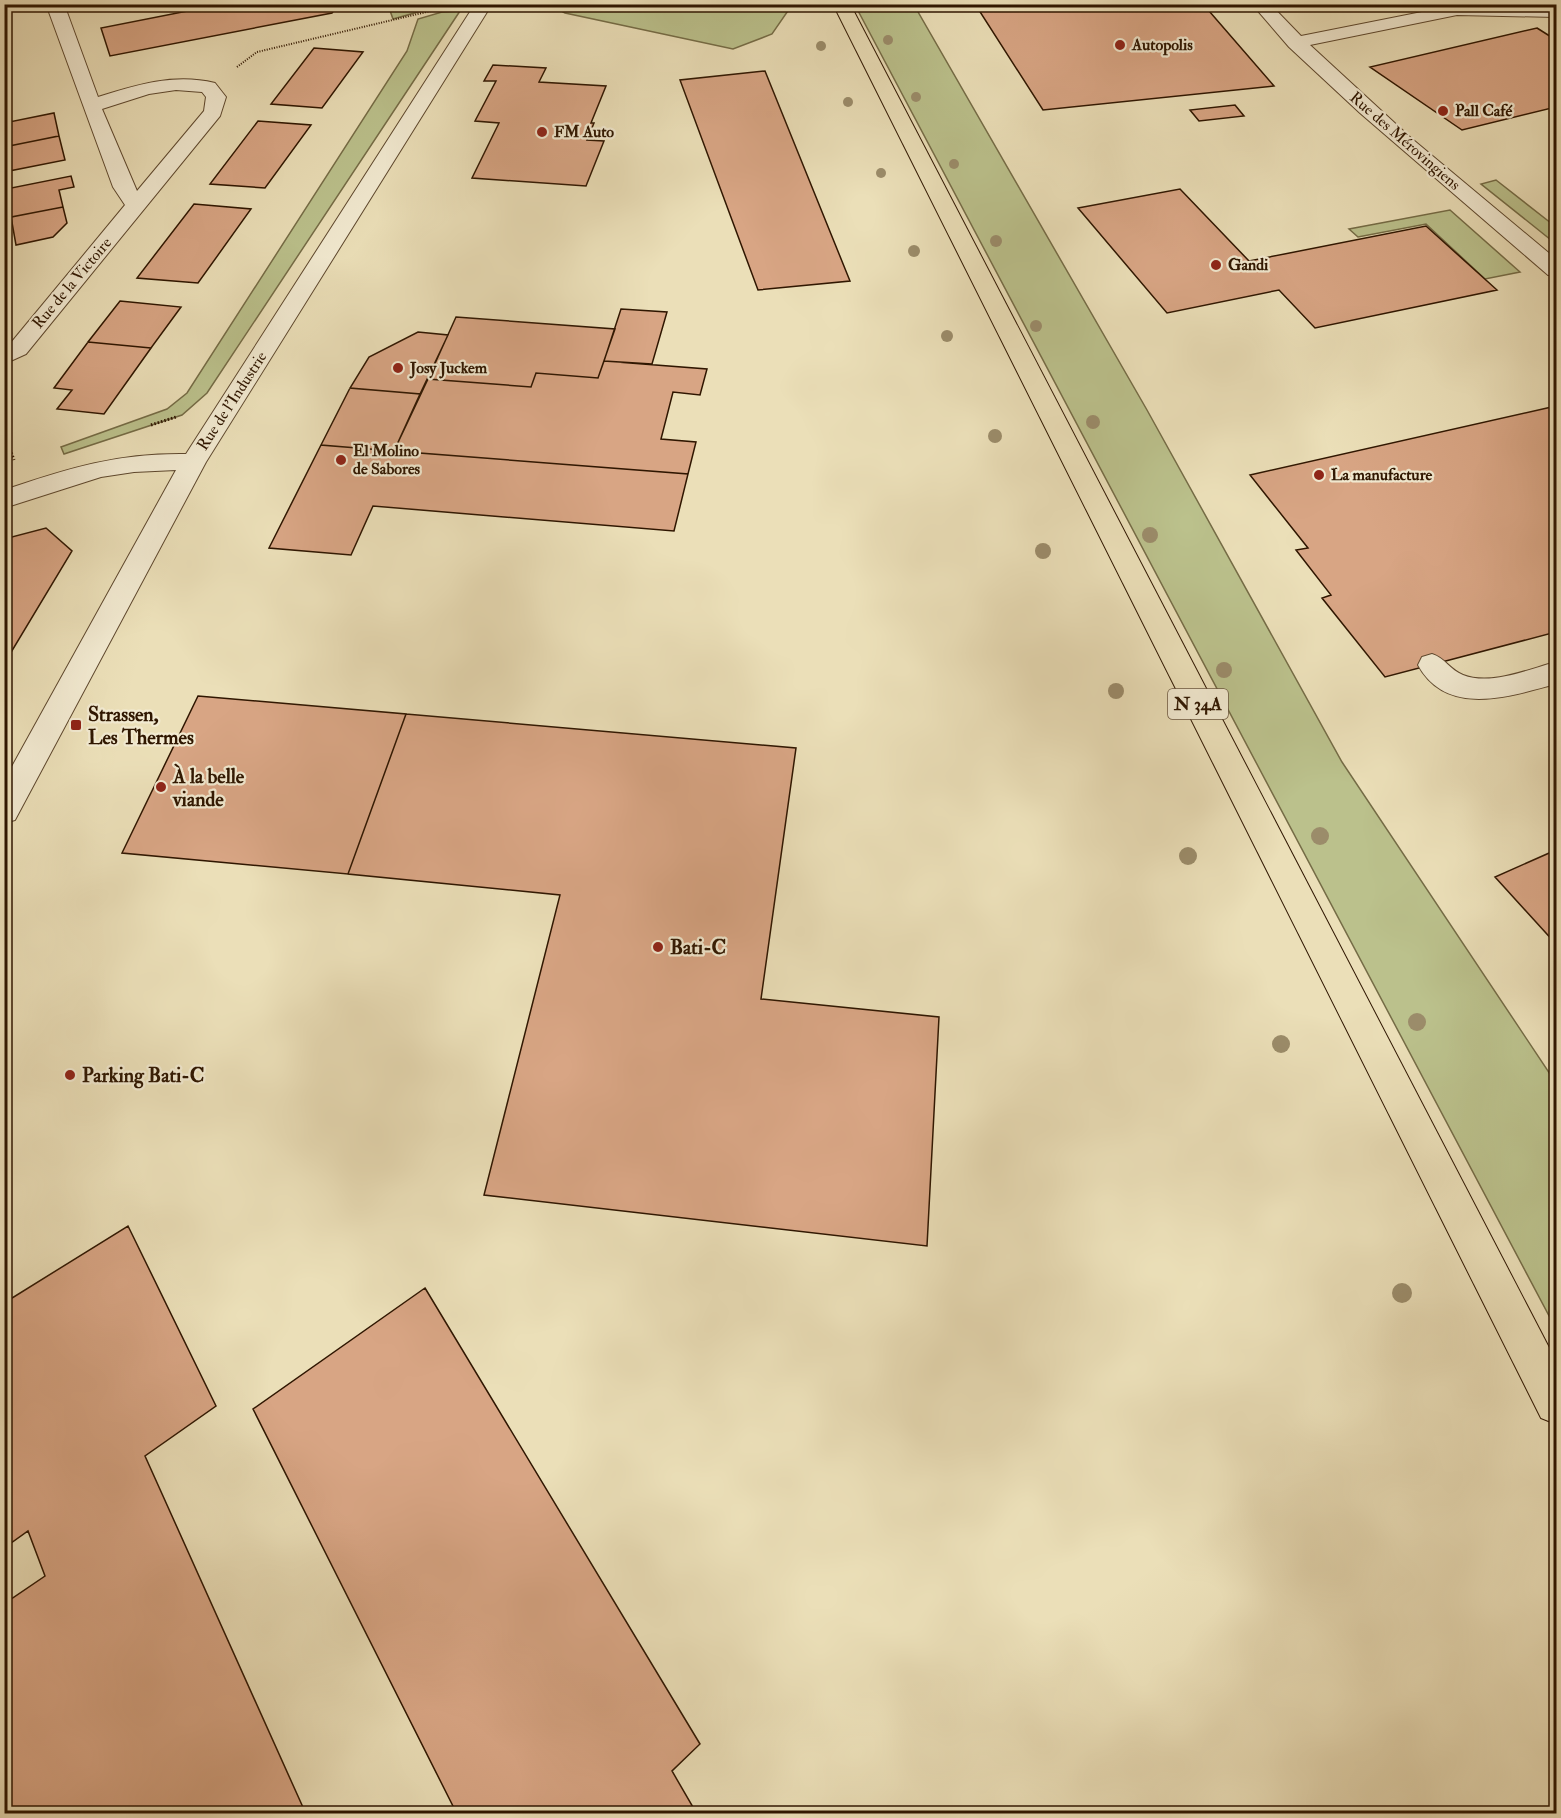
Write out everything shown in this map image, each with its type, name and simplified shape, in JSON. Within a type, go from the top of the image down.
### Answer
[{"type":"main road","name":"N 34A","points":[[841,4],[1557,1403]]},
{"type":"street","points":[[55,4],[123,188],[136,205]]},
{"type":"street","name":"Rue de l'Industrie","points":[[4,811],[193,462],[484,4]]},
{"type":"street","name":"Rue des Mérovingiens","points":[[1260,4],[1295,43],[1366,109],[1557,270]]},
{"type":"street","points":[[1295,43],[1456,10],[1532,8],[1557,12]]},
{"type":"street","points":[[91,106],[162,84],[184,82],[208,87]]},
{"type":"street","name":"Rue de la Victoire","points":[[4,357],[18,349],[213,112],[216,97],[208,87]]},
{"type":"street","points":[[4,499],[72,476],[114,466],[152,461],[193,462]]},
{"type":"street","points":[[1432,665],[1445,679],[1467,686],[1491,689],[1557,673]]},
{"type":"path","points":[[105,4],[108,10],[138,4]]},
{"type":"path","points":[[208,87],[257,52],[449,7]]},
{"type":"path","points":[[4,433],[18,469]]},
{"type":"green space","points":[[792,4],[772,34],[733,49],[565,13],[550,5]]},
{"type":"green space","points":[[388,5],[443,5],[393,19]]},
{"type":"green space","points":[[855,5],[914,5],[1147,410],[1342,762],[1556,1083],[1556,1329]]},
{"type":"green space","points":[[460,11],[207,393],[182,415],[64,454],[61,447],[167,409],[187,393],[407,51],[418,19],[442,12]]},
{"type":"green space","points":[[1496,180],[1556,227],[1556,244],[1481,184]]},
{"type":"green space","points":[[1450,210],[1520,272],[1485,279],[1426,224],[1358,237],[1349,229]]},
{"type":"building","points":[[223,4],[339,4],[332,13],[110,56],[101,28]]},
{"type":"building","name":"Autopolis","points":[[975,4],[1203,4],[1274,86],[1043,110]]},
{"type":"building","points":[[1537,28],[1556,40],[1556,107],[1462,130],[1370,67]]},
{"type":"building","points":[[314,48],[363,52],[322,108],[271,104]]},
{"type":"building","name":"FM Auto","points":[[493,65],[546,68],[539,82],[606,86],[591,123],[594,123],[587,140],[604,141],[586,186],[472,178],[499,123],[475,121],[496,81],[484,81]]},
{"type":"building","points":[[765,71],[850,281],[758,290],[680,80]]},
{"type":"building","points":[[1235,105],[1244,116],[1199,121],[1190,110]]},
{"type":"building","points":[[54,113],[59,136],[4,147],[4,123]]},
{"type":"building","points":[[258,121],[311,125],[265,188],[210,184]]},
{"type":"building","points":[[59,136],[65,160],[4,172],[4,147]]},
{"type":"building","points":[[71,176],[74,187],[59,190],[63,207],[11,217],[6,189]]},
{"type":"building","points":[[1180,189],[1249,261],[1426,226],[1497,290],[1315,328],[1279,290],[1167,313],[1078,208]]},
{"type":"building","points":[[194,204],[251,209],[198,283],[137,278]]},
{"type":"building","points":[[63,207],[67,223],[53,237],[16,245],[11,217]]},
{"type":"building","points":[[120,301],[181,307],[151,348],[88,342]]},
{"type":"building","points":[[621,309],[667,312],[652,364],[604,361]]},
{"type":"building","points":[[456,317],[615,329],[598,378],[536,373],[531,387],[428,379]]},
{"type":"building","name":"Josy Juckem","points":[[418,332],[448,335],[420,394],[350,388],[369,357]]},
{"type":"building","points":[[88,342],[151,348],[104,414],[57,409],[72,390],[54,388]]},
{"type":"building","points":[[604,361],[707,369],[700,395],[673,392],[661,439],[696,442],[688,474],[394,451],[428,379],[531,387],[536,373],[598,378]]},
{"type":"building","points":[[350,388],[420,394],[394,451],[321,445]]},
{"type":"building","points":[[1556,406],[1556,632],[1385,677],[1322,598],[1331,595],[1296,550],[1308,548],[1250,475]]},
{"type":"building","points":[[321,445],[688,474],[674,531],[373,506],[351,555],[269,548]]},
{"type":"building","points":[[46,528],[72,551],[4,664],[4,539]]},
{"type":"building","points":[[198,696],[406,714],[348,874],[122,853]]},
{"type":"building","name":"Bati-C","points":[[406,714],[796,748],[761,999],[939,1017],[927,1246],[484,1195],[560,895],[348,874]]},
{"type":"building","points":[[1556,850],[1556,944],[1495,877]]},
{"type":"building","points":[[128,1226],[216,1406],[145,1456],[306,1814],[4,1814],[4,1604],[45,1576],[28,1531],[4,1548],[4,1303]]},
{"type":"building","points":[[425,1288],[700,1744],[672,1771],[697,1814],[457,1814],[253,1409]]},
{"type":"place","name":"Autopolis","points":[[1120,45]]},
{"type":"place","name":"Pall Café","points":[[1443,111]]},
{"type":"place","name":"FM Auto","points":[[542,132]]},
{"type":"place","name":"Gandi","points":[[1216,265]]},
{"type":"place","name":"Josy Juckem","points":[[398,368]]},
{"type":"place","name":"El Molino de Sabores","points":[[341,460]]},
{"type":"place","name":"La manufacture","points":[[1319,475]]},
{"type":"place","name":"Strassen, Les Thermes","points":[[76,725]]},
{"type":"place","name":"À la belle viande","points":[[161,787]]},
{"type":"place","name":"Bati-C","points":[[658,947]]},
{"type":"place","name":"Parking Bati-C","points":[[70,1075]]}]
